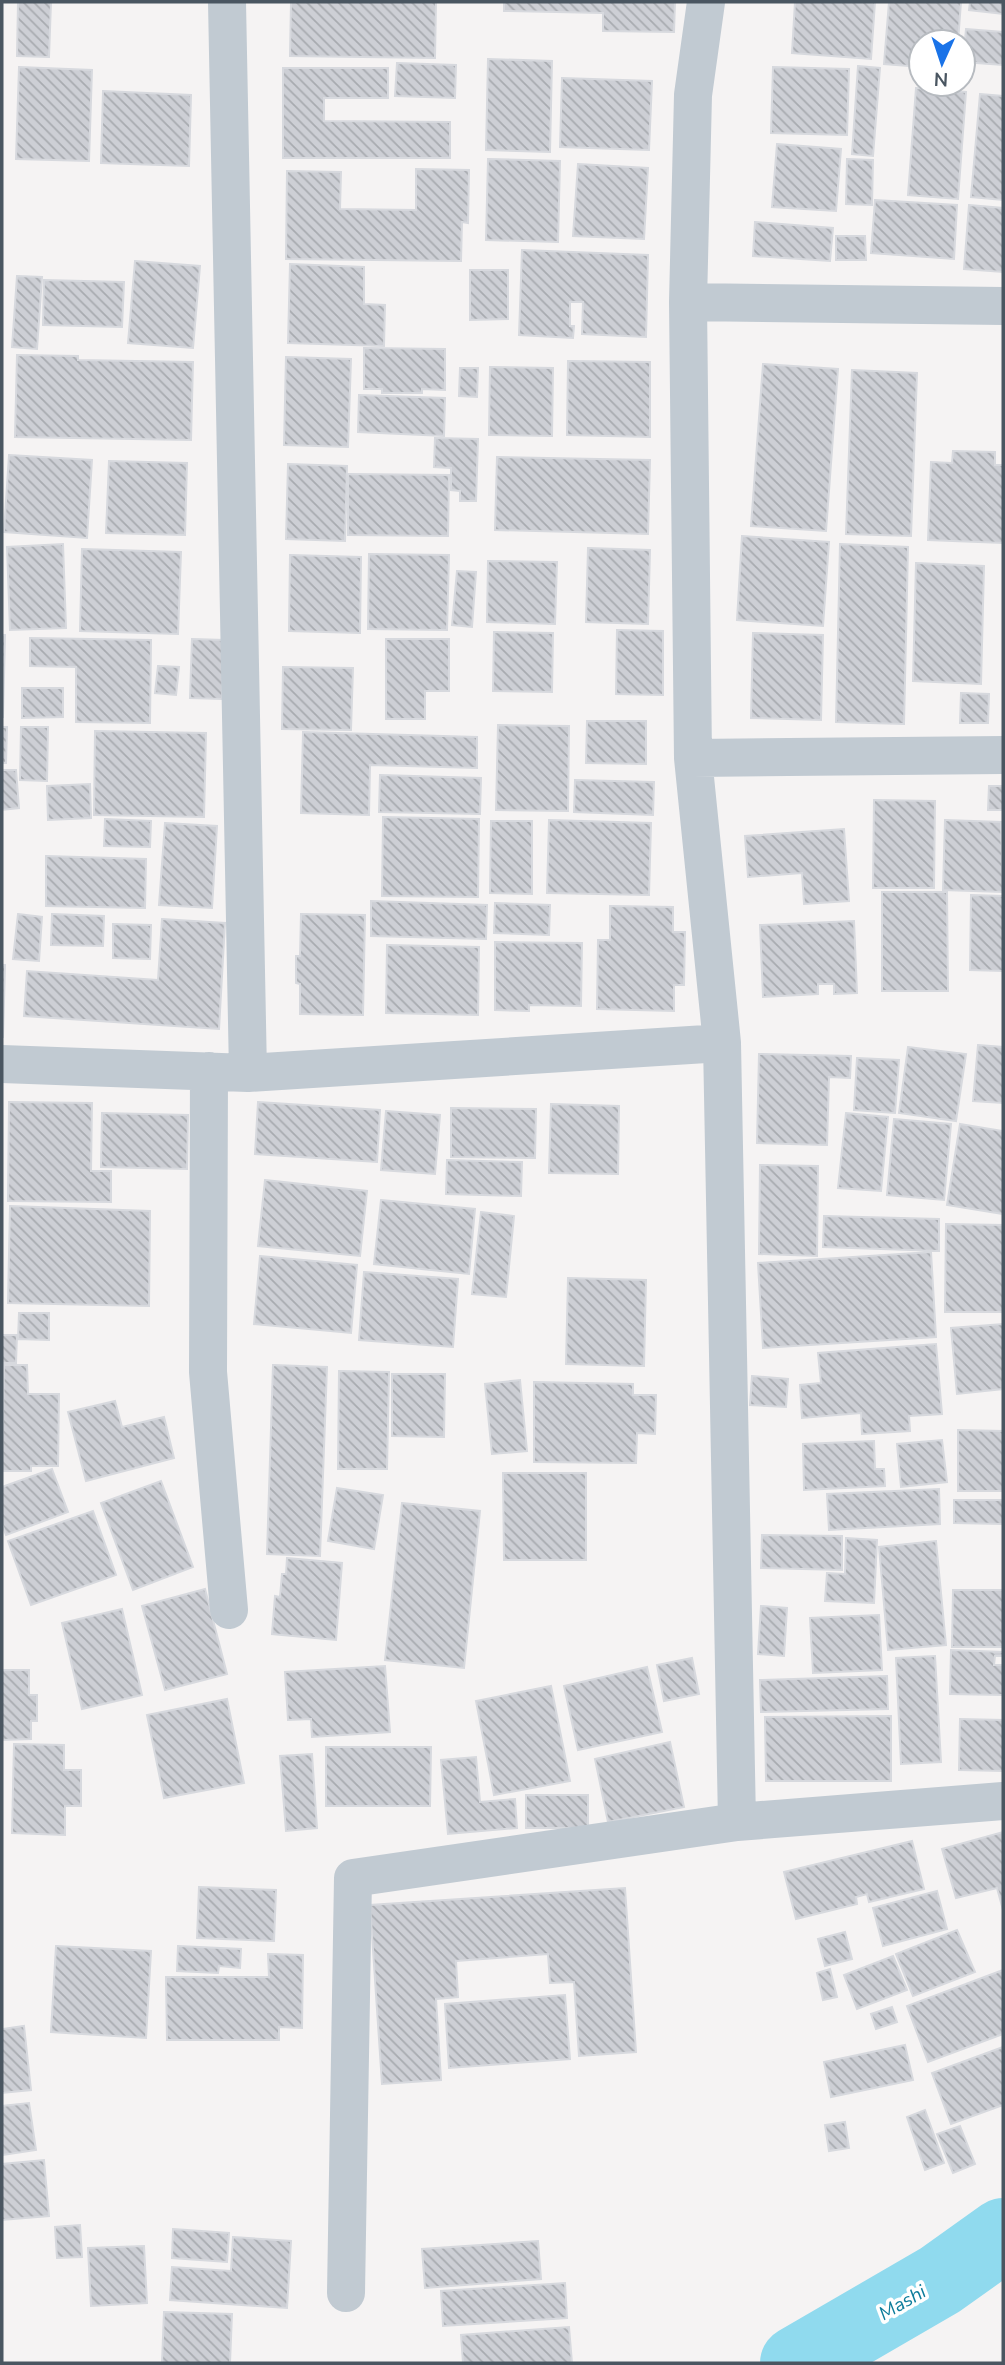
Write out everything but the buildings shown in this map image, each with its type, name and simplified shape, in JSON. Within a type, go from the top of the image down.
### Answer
[{"type":"street","points":[[227,2],[248,1073]]},
{"type":"street","points":[[706,2],[693,94],[688,302],[693,758],[722,1043],[737,1822]]},
{"type":"street","points":[[688,302],[1003,306]]},
{"type":"street","points":[[693,758],[1003,755]]},
{"type":"street","points":[[2,1064],[248,1073],[722,1043]]},
{"type":"street","points":[[209,1071],[208,1372],[229,1610]]},
{"type":"street","points":[[345,2293],[353,1878],[737,1822],[1003,1801]]},
{"type":"waterway","name":"Mashi","points":[[797,2363],[940,2280],[1003,2235]]}]
